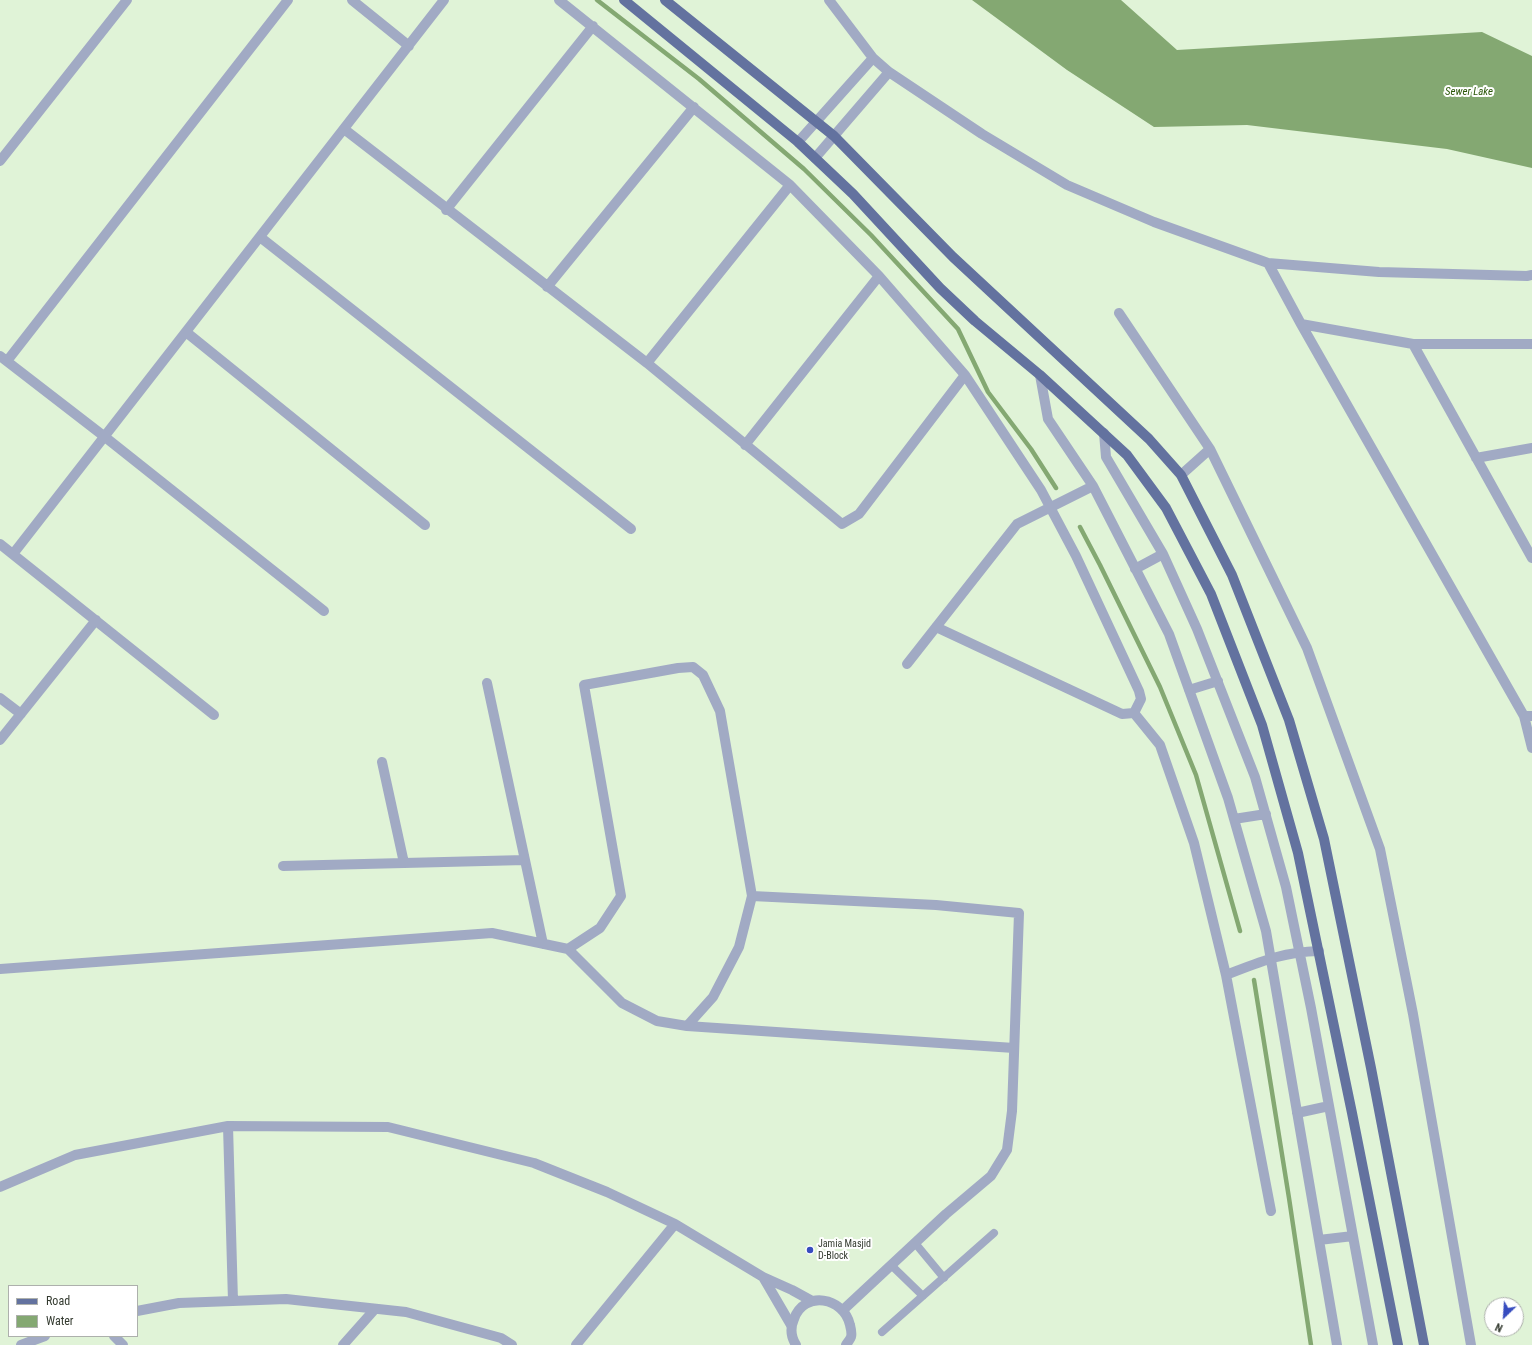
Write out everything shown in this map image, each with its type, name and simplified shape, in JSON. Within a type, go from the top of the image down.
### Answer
[{"type":"main road","points":[[624,0],[798,142],[854,194],[940,288],[975,321],[1040,375],[1127,455],[1166,508],[1211,594],[1262,725],[1298,853],[1398,1345]]},
{"type":"main road","points":[[666,0],[834,136],[953,257],[1149,439],[1181,475],[1232,575],[1289,720],[1324,839],[1371,1068],[1424,1345]]},
{"type":"street","points":[[0,161],[127,0]]},
{"type":"street","points":[[288,0],[4,358],[324,610]]},
{"type":"street","points":[[352,0],[408,46]]},
{"type":"street","points":[[13,554],[444,0]]},
{"type":"street","points":[[559,0],[790,184],[879,276],[965,375],[1041,490],[1076,556],[1139,691],[1141,699],[1138,708],[1134,713],[1122,714],[936,627]]},
{"type":"street","points":[[829,0],[873,58],[889,72],[982,134],[1067,185],[1154,222],[1268,263],[1379,272],[1532,275]]},
{"type":"street","points":[[446,210],[593,26]]},
{"type":"street","points":[[798,142],[873,58]]},
{"type":"street","points":[[815,158],[889,72]]},
{"type":"street","points":[[546,286],[694,107]]},
{"type":"street","points":[[344,129],[446,210],[647,363],[745,446],[842,524],[858,514],[965,375]]},
{"type":"street","points":[[647,363],[790,184]]},
{"type":"street","points":[[260,237],[631,529]]},
{"type":"street","points":[[1268,263],[1301,324],[1528,716],[1532,748]]},
{"type":"street","points":[[745,446],[879,276]]},
{"type":"street","points":[[1119,313],[1210,449],[1307,648],[1380,849],[1413,1014],[1471,1345]]},
{"type":"street","points":[[1301,324],[1413,344],[1532,344]]},
{"type":"street","points":[[186,332],[425,525]]},
{"type":"street","points":[[1413,344],[1532,558]]},
{"type":"street","points":[[1040,375],[1048,419],[1093,486],[1169,634],[1228,798],[1266,932],[1337,1345]]},
{"type":"street","points":[[1104,433],[1106,457],[1162,554],[1197,629],[1255,777],[1266,814],[1286,887],[1329,1106],[1373,1345]]},
{"type":"street","points":[[1476,458],[1532,448]]},
{"type":"street","points":[[1181,475],[1210,449]]},
{"type":"street","points":[[907,664],[1017,524],[1093,486]]},
{"type":"street","points":[[0,544],[214,715]]},
{"type":"street","points":[[1135,569],[1162,554]]},
{"type":"street","points":[[0,740],[96,620]]},
{"type":"street","points":[[568,949],[600,928],[621,896],[584,685],[678,668],[693,667],[703,675],[720,711],[752,896],[739,947],[713,997],[688,1026]]},
{"type":"street","points":[[1189,690],[1218,681]]},
{"type":"street","points":[[487,683],[543,944]]},
{"type":"street","points":[[0,698],[21,714]]},
{"type":"street","points":[[1134,713],[1160,745],[1194,843],[1226,975],[1271,1211]]},
{"type":"street","points":[[382,762],[404,863]]},
{"type":"street","points":[[1234,819],[1266,814]]},
{"type":"street","points":[[283,866],[525,860]]},
{"type":"street","points":[[752,896],[936,905],[1019,913],[1012,1111],[1007,1150],[991,1176],[946,1214],[843,1310]]},
{"type":"street","points":[[0,969],[492,933],[568,949],[622,1003],[657,1021],[688,1026],[1014,1048]]},
{"type":"street","points":[[1226,975],[1270,958],[1299,952],[1319,951]]},
{"type":"street","points":[[1297,1113],[1329,1106]]},
{"type":"street","points":[[228,1126],[233,1301]]},
{"type":"street","points":[[0,1187],[75,1155],[228,1126],[388,1127],[534,1163],[607,1192],[676,1224],[763,1278],[792,1290],[812,1301]]},
{"type":"street","points":[[576,1345],[676,1224]]},
{"type":"street","points":[[1319,1240],[1353,1236]]},
{"type":"street","points":[[763,1278],[792,1324]]},
{"type":"street","points":[[138,1310],[179,1303],[286,1299],[406,1312],[501,1338],[512,1345]]},
{"type":"street","points":[[793,1344],[791,1333],[795,1314],[802,1306],[812,1301],[820,1300],[837,1304],[843,1310],[849,1319],[851,1342]]},
{"type":"street","points":[[343,1345],[375,1309]]},
{"type":"street","points":[[21,1345],[42,1337]]},
{"type":"street","points":[[115,1337],[123,1345]]},
{"type":"lane","points":[[882,1332],[994,1233]]},
{"type":"lane","points":[[914,1243],[944,1278]]},
{"type":"lane","points":[[891,1265],[923,1296]]},
{"type":"water","name":"Sewer Lake","points":[[972,0],[1121,0],[1177,50],[1482,32],[1532,56],[1532,168],[1447,149],[1247,125],[1154,127],[1067,70]]},
{"type":"waterway","points":[[597,0],[699,79],[804,169],[871,235],[958,329],[988,392],[1031,449],[1056,488]]},
{"type":"waterway","points":[[1080,527],[1160,687],[1196,775],[1240,931]]},
{"type":"waterway","points":[[1254,980],[1311,1345]]},
{"type":"place","name":"Jamia Masjid D-Block","points":[[810,1250]]}]
